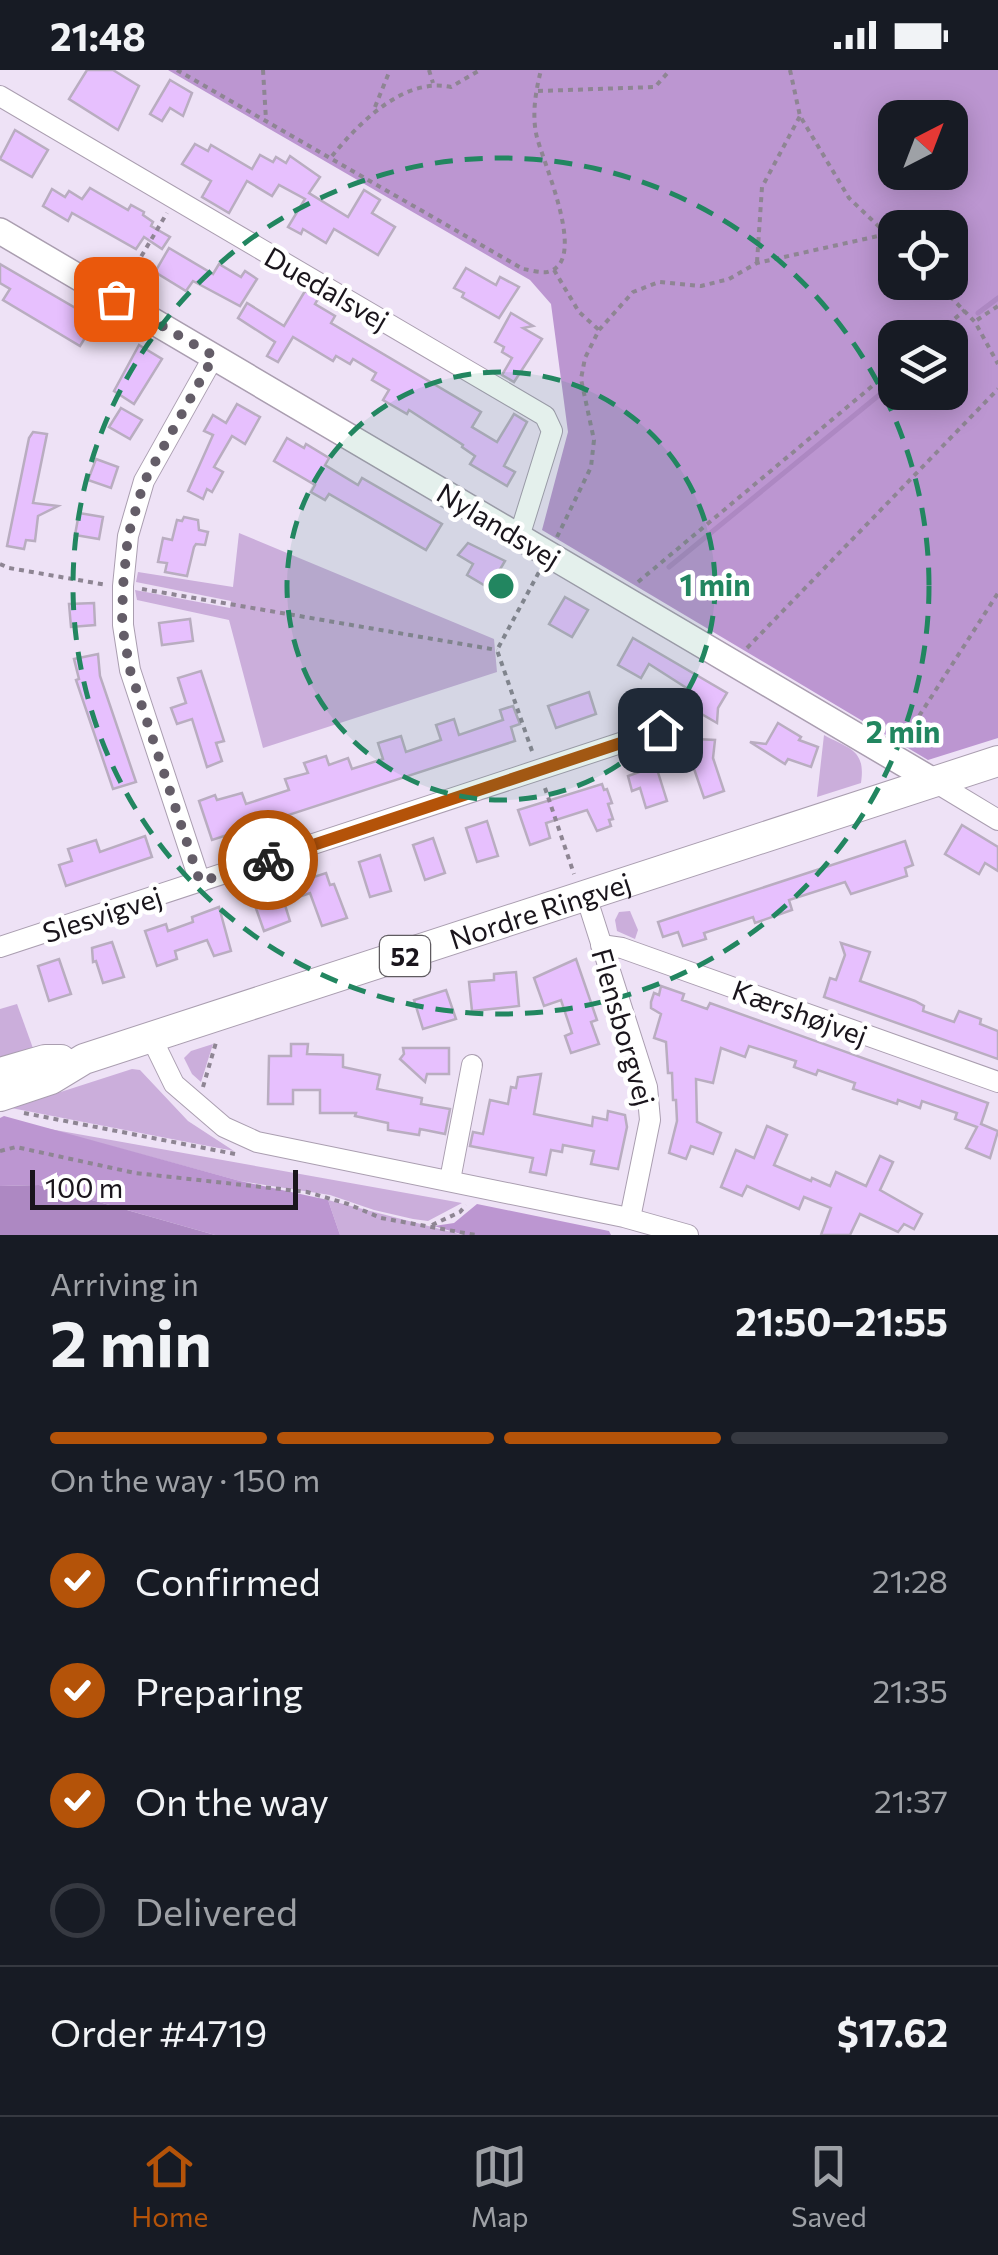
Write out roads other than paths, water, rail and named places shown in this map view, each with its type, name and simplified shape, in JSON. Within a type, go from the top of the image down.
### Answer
[{"type":"main road","name":"Nordre Ringvej","points":[[0,1096],[51,1079],[84,1059],[998,761]]},
{"type":"main road","name":"Nordre Ringvej","points":[[0,1072],[45,1060],[84,1059]]},
{"type":"main road","points":[[0,1082],[45,1060]]},
{"type":"street","name":"Duedalsvej","points":[[0,96],[545,416],[552,431],[519,537]]},
{"type":"street","name":"Nylandsvej","points":[[0,230],[998,820]]},
{"type":"street","points":[[200,882],[130,670],[122,625],[123,586],[128,536],[144,482],[214,356]]},
{"type":"street","name":"Slesvigvej","points":[[0,948],[660,730]]},
{"type":"street","name":"Flensborgvej","points":[[586,896],[647,1087],[650,1120],[630,1218]]},
{"type":"street","name":"Kærshøjvej","points":[[601,944],[622,948],[998,1082]]},
{"type":"street","points":[[152,1038],[174,1084],[224,1127],[257,1142],[630,1218],[688,1235]]},
{"type":"street","points":[[450,1180],[472,1065]]},
{"type":"waterway","points":[[978,313],[998,298]]},
{"type":"waterway","points":[[669,567],[878,396]]}]
